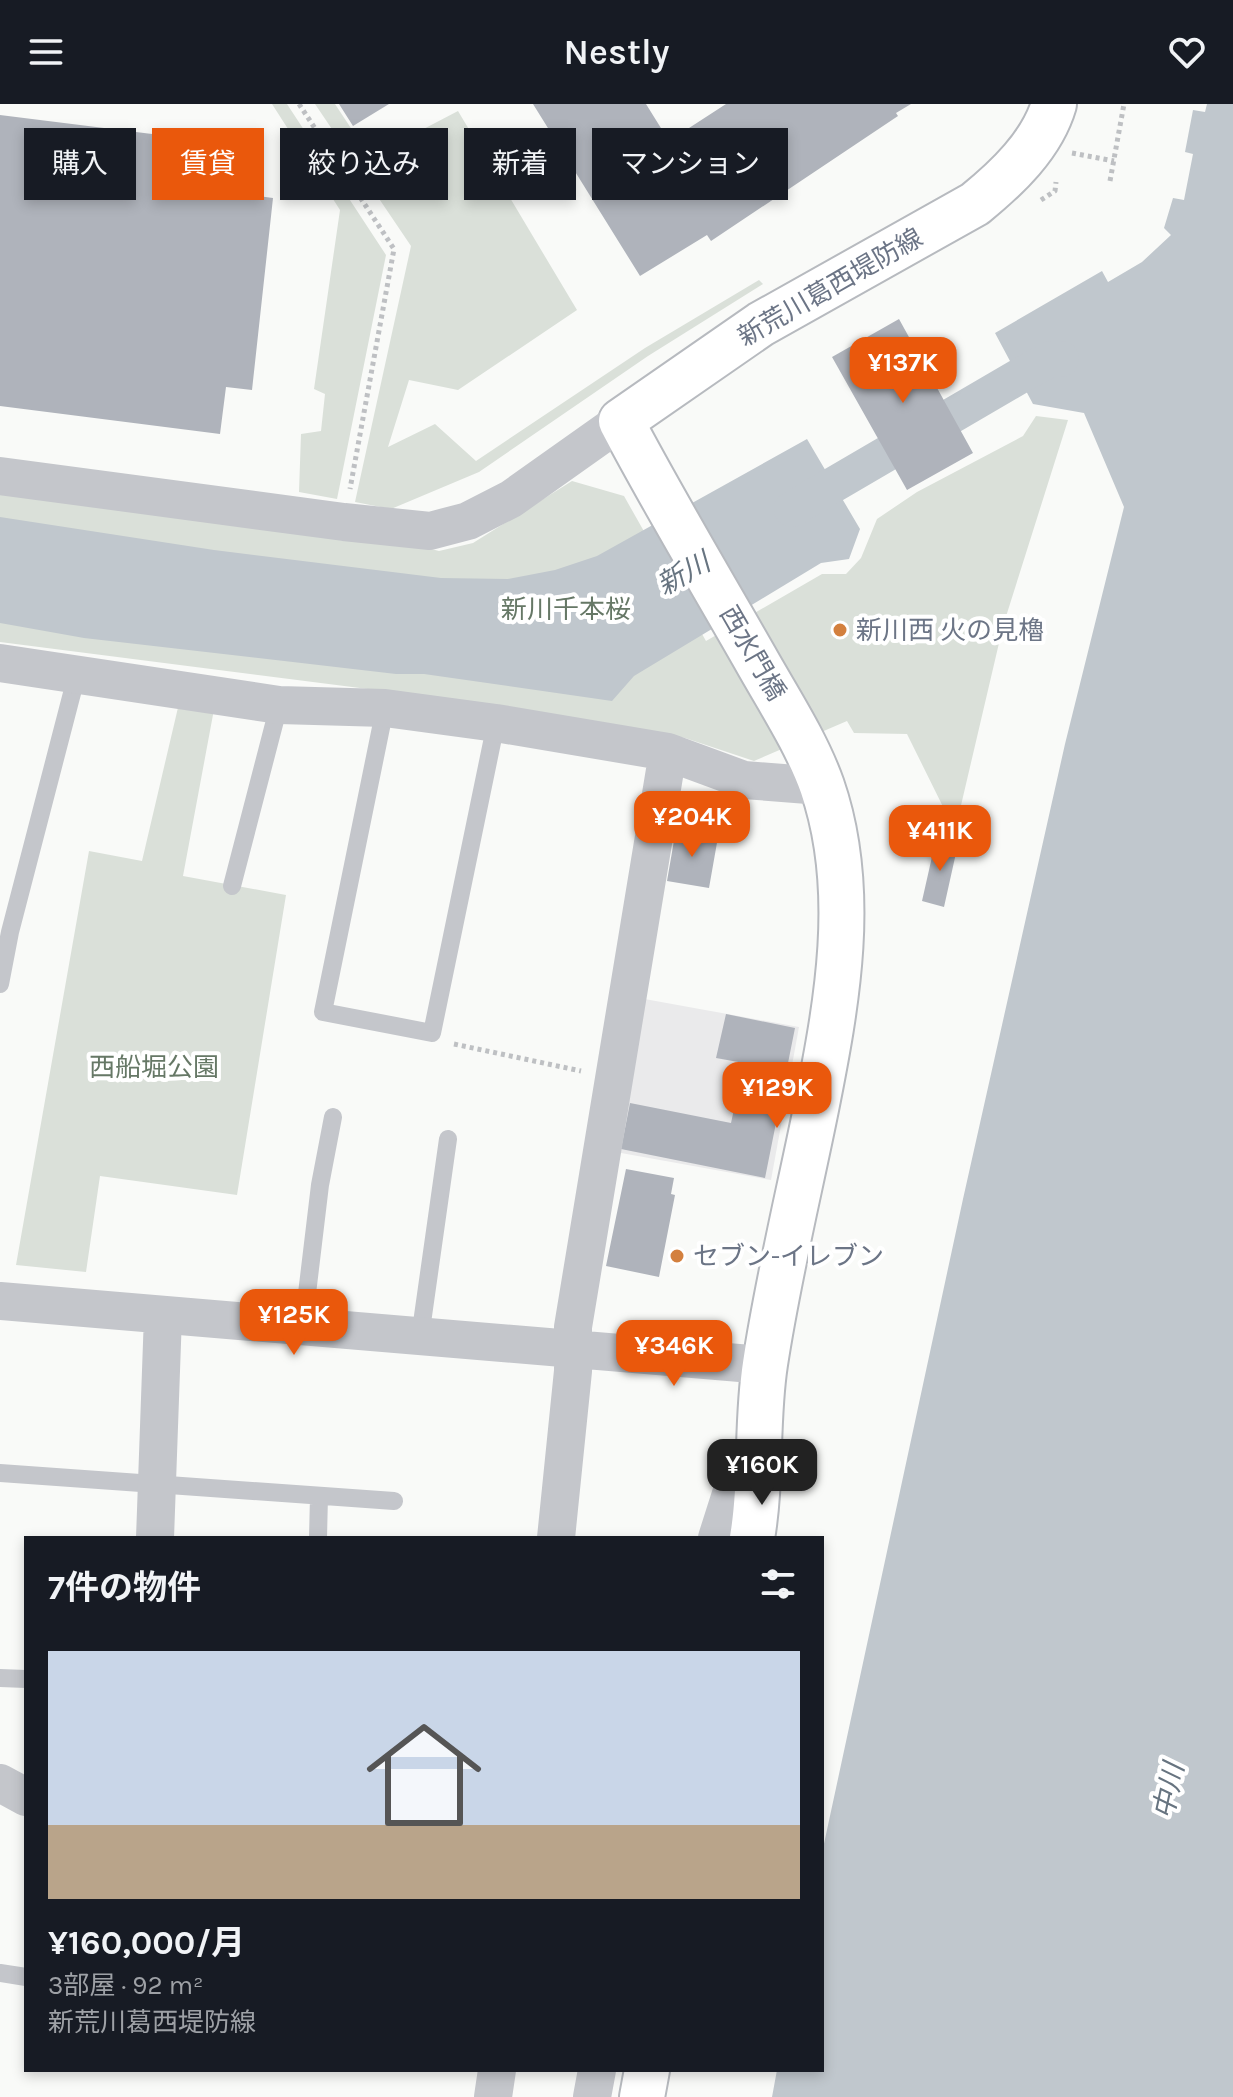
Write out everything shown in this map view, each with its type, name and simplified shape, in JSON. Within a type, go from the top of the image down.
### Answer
[{"type":"main road","name":"新荒川葛西堤防線","points":[[621,421],[761,324],[975,204],[1002,182],[1030,149],[1054,104]]},
{"type":"main road","name":"西水門橋","points":[[621,421],[790,719],[821,786]]},
{"type":"main road","points":[[730,1534],[760,1488],[764,1365],[827,1053],[840,963],[842,922],[839,879],[833,833],[821,786]]},
{"type":"main road","points":[[642,2097],[647,2072]]},
{"type":"street","points":[[0,476],[430,531],[468,521],[511,499],[621,421]]},
{"type":"street","points":[[0,663],[279,705],[385,708],[496,723],[668,752],[744,780],[821,786]]},
{"type":"street","points":[[556,1536],[574,1349],[573,1327],[668,752]]},
{"type":"street","points":[[0,1301],[764,1365]]},
{"type":"street","points":[[155,1536],[163,1315]]},
{"type":"street","points":[[0,1783],[24,1796]]},
{"type":"street","points":[[493,2097],[497,2072]]},
{"type":"street","points":[[592,2097],[597,2072]]},
{"type":"lane","points":[[0,984],[10,932],[77,674]]},
{"type":"lane","points":[[232,886],[279,705]]},
{"type":"lane","points":[[385,708],[323,1012],[432,1033],[496,723]]},
{"type":"lane","points":[[303,1327],[320,1185],[333,1117]]},
{"type":"lane","points":[[420,1337],[448,1139]]},
{"type":"lane","points":[[0,1473],[394,1501]]},
{"type":"lane","points":[[318,1536],[319,1496]]},
{"type":"lane","points":[[0,1678],[24,1679]]},
{"type":"lane","points":[[0,1973],[24,1977]]},
{"type":"path","points":[[299,104],[394,249],[344,522]]},
{"type":"path","points":[[1110,181],[1124,104]]},
{"type":"path","points":[[1061,151],[1114,161]]},
{"type":"path","points":[[1055,191],[1057,178]]},
{"type":"path","points":[[432,1033],[434,1040],[613,1077]]},
{"type":"shaded area","points":[[639,998],[799,1027],[771,1180],[610,1151]]},
{"type":"green space","points":[[272,104],[287,104],[303,128],[287,128]]},
{"type":"green space","points":[[315,104],[335,104],[351,128],[331,128]]},
{"type":"green space","points":[[458,111],[468,128],[464,128],[464,200],[511,200],[577,310],[458,390],[409,380],[388,447],[435,424],[476,461],[645,348],[759,280],[763,284],[648,356],[479,472],[391,509],[355,502],[411,246],[380,200],[448,200],[448,128],[425,128]]},
{"type":"green space","points":[[334,200],[350,200],[386,255],[337,499],[299,492],[301,434],[321,431],[325,394],[314,389],[340,210]]},
{"type":"green space","name":"新川千本桜","points":[[1036,416],[1068,420],[1003,626],[955,831],[907,734],[854,733],[847,721],[754,761],[685,738],[509,707],[0,642],[0,480],[343,526],[439,551],[473,543],[572,481],[624,496],[706,641],[822,574],[846,574],[861,558],[877,519],[917,492],[1023,436]]},
{"type":"green space","name":"西船堀公園","points":[[180,699],[215,704],[183,876],[286,895],[237,1195],[100,1176],[86,1272],[16,1265],[89,851],[142,861]]},
{"type":"water","name":"中川","points":[[1207,104],[1233,104],[1233,2097],[772,2097],[777,2072],[824,2072],[824,1844],[1065,744],[1124,507],[1084,413],[1033,404],[995,333],[1102,271],[1108,282],[1142,262],[1171,235],[1164,228],[1173,198],[1184,200],[1193,154],[1185,152],[1193,110],[1205,112]]},
{"type":"water","name":"新川千本桜","points":[[807,439],[860,529],[849,559],[821,563],[634,676],[612,701],[424,674],[396,674],[84,638],[0,623],[0,517],[214,550],[441,578],[508,579],[555,570],[597,556]]},
{"type":"building","points":[[339,104],[389,104],[353,126]]},
{"type":"building","points":[[533,104],[646,104],[661,128],[592,128],[592,199],[576,173],[576,128],[548,128]]},
{"type":"building","points":[[726,104],[911,104],[896,113],[898,116],[788,190],[788,128],[689,128]]},
{"type":"building","points":[[0,115],[104,128],[24,128],[24,200],[136,200],[136,132],[152,134],[152,200],[273,198],[252,390],[226,387],[220,434],[0,406]]},
{"type":"building","points":[[593,200],[772,200],[711,241],[707,235],[640,276]]},
{"type":"building","points":[[899,319],[973,453],[907,490],[832,357]]},
{"type":"building","points":[[676,829],[718,837],[709,888],[667,881]]},
{"type":"building","points":[[936,839],[958,844],[944,907],[922,901]]},
{"type":"building","points":[[726,1014],[795,1028],[765,1178],[621,1149],[630,1103],[731,1123],[744,1063],[716,1058]]},
{"type":"building","points":[[626,1169],[674,1178],[671,1194],[675,1195],[659,1277],[606,1266]]},
{"type":"waterway","name":"新川","points":[[792,509],[1018,377],[1051,359],[1061,359]]},
{"type":"place","name":"新川西 火の見櫓","points":[[840,630]]},
{"type":"place","name":"セブン-イレブン","points":[[677,1256]]}]
